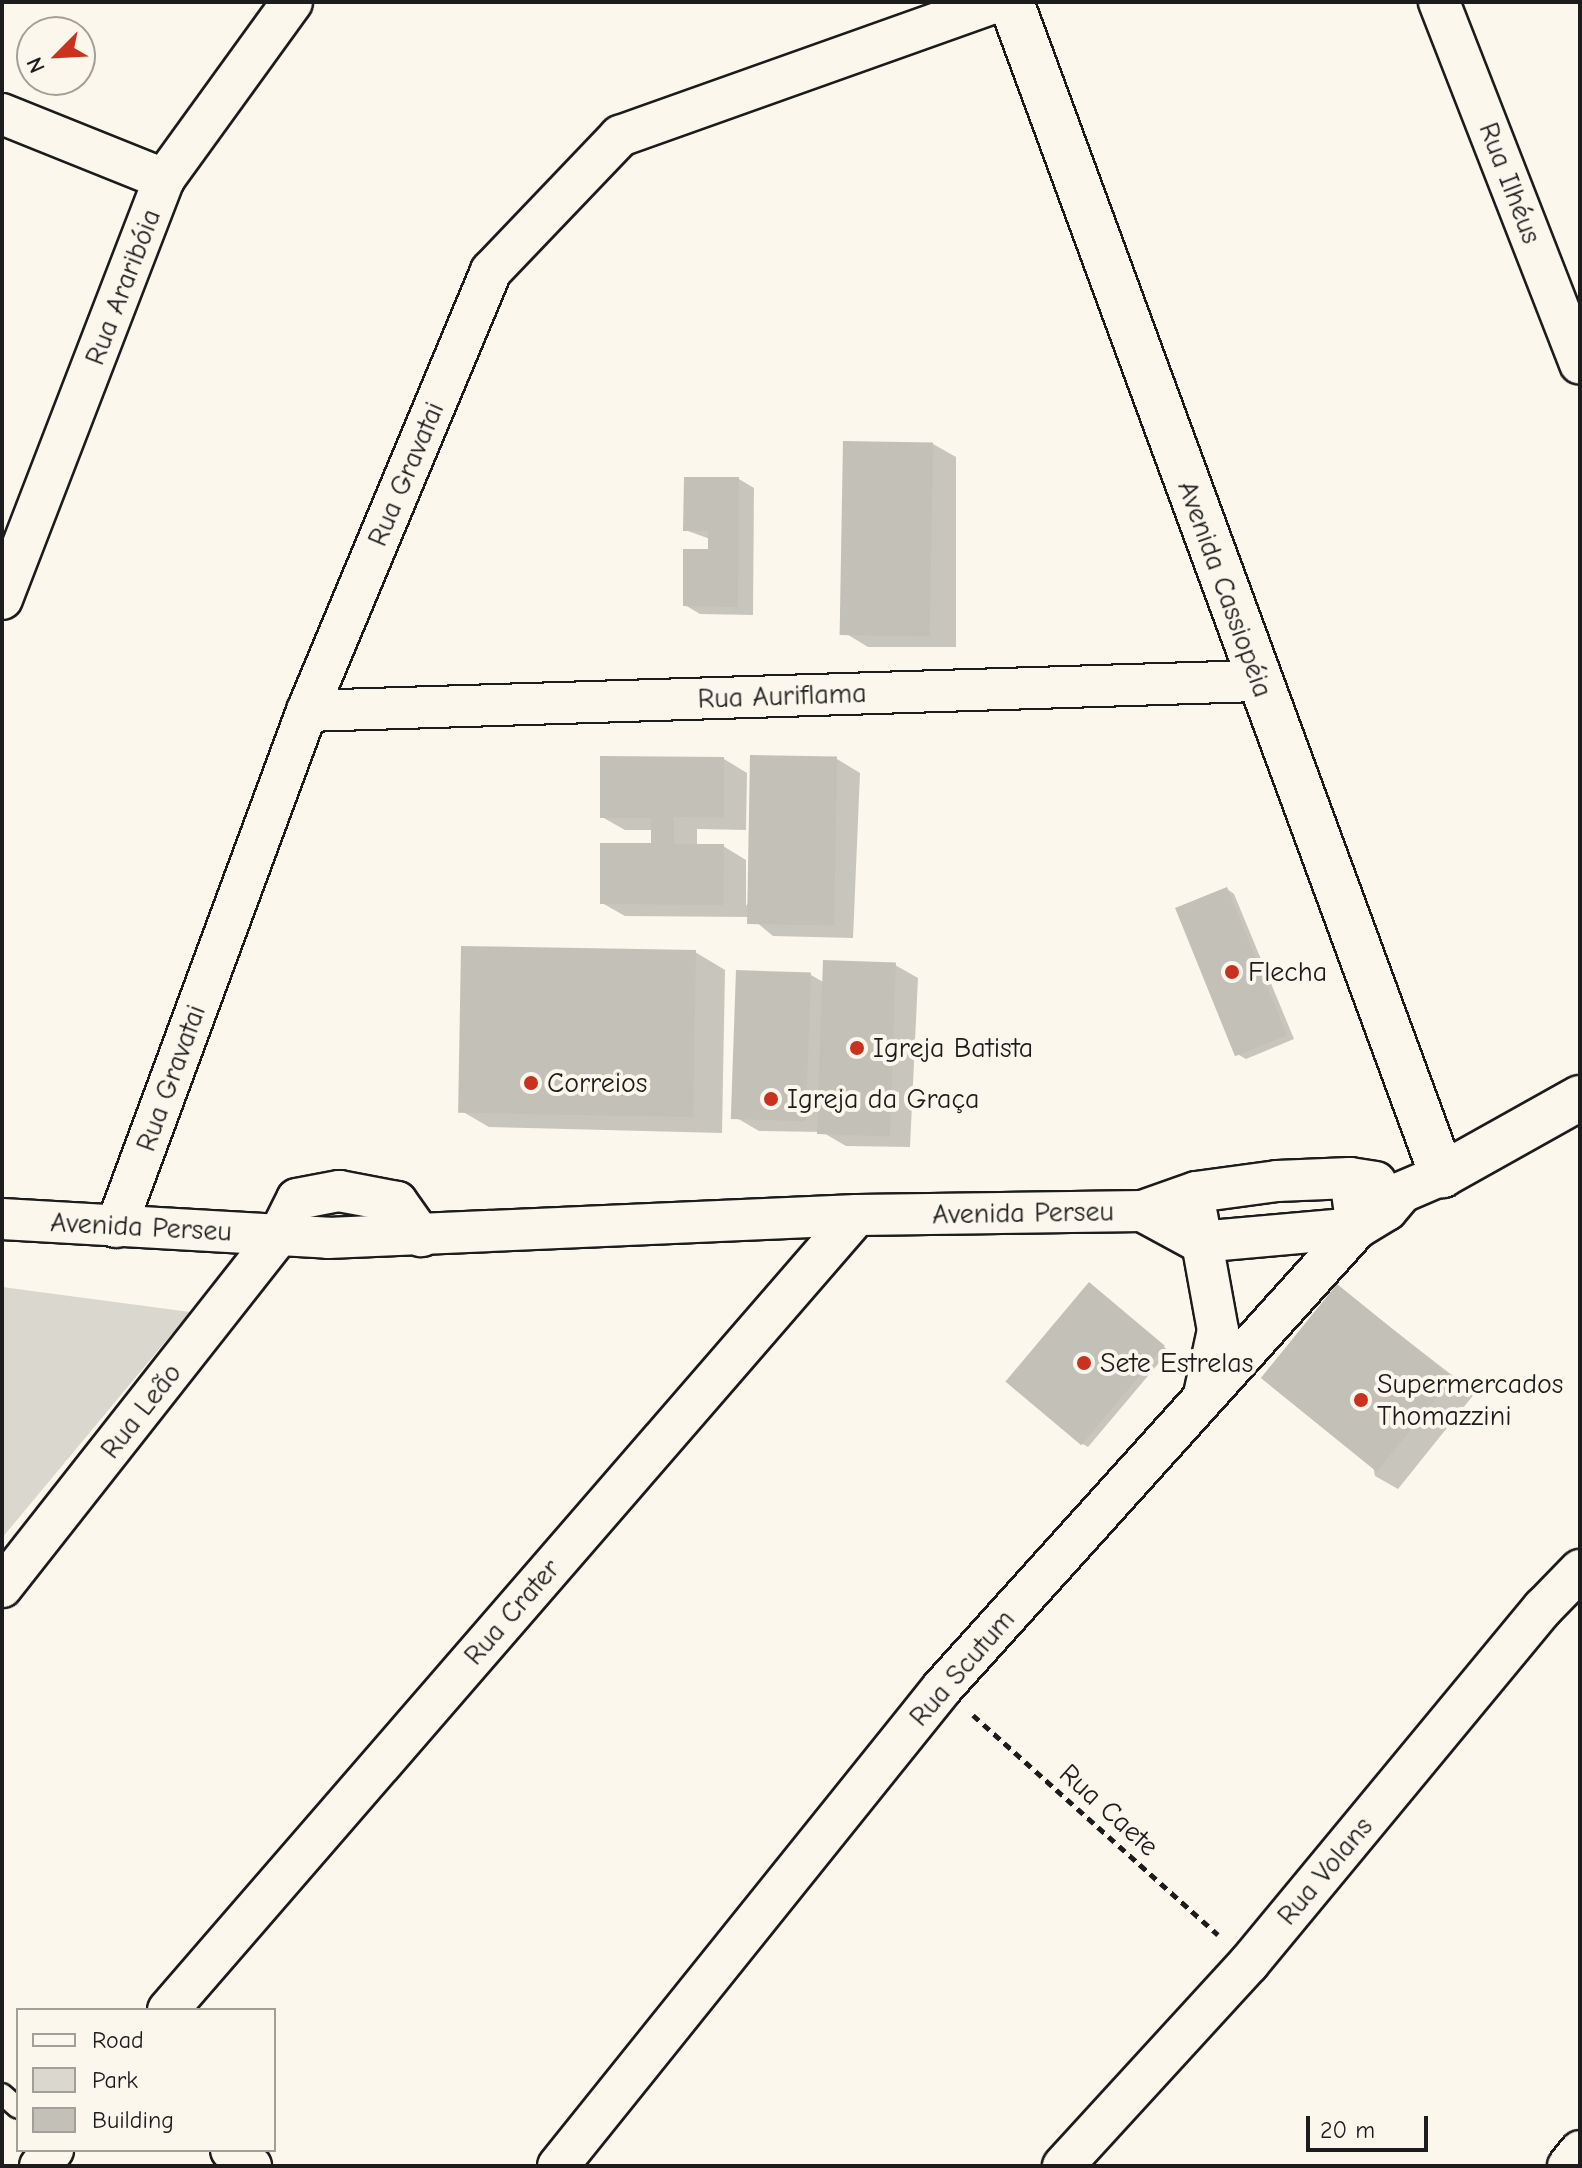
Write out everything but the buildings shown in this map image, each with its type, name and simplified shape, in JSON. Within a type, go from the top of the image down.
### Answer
[{"type":"street","name":"Rua Araribóia","points":[[2,599],[164,179],[292,2]]},
{"type":"street","name":"Rua Gravatai","points":[[116,1227],[307,711],[491,271],[620,136],[996,2]]},
{"type":"street","name":"Avenida Cassiopéia","points":[[1011,2],[1442,1175]]},
{"type":"street","name":"Rua Ilhéus","points":[[1439,2],[1580,364]]},
{"type":"street","points":[[2,114],[164,179]]},
{"type":"street","name":"Rua Auriflama","points":[[307,711],[1258,681]]},
{"type":"street","points":[[1199,1242],[1357,1228],[1387,1210],[1402,1192],[1442,1175],[1580,1098]]},
{"type":"street","points":[[1142,1211],[1196,1192],[1350,1178],[1402,1192]]},
{"type":"street","points":[[1350,1178],[1357,1228]]},
{"type":"street","name":"Avenida Perseu","points":[[2,1219],[279,1235],[297,1199],[339,1191],[397,1202],[421,1236],[857,1215],[1142,1211],[1199,1242]]},
{"type":"street","points":[[1196,1192],[1199,1242],[1218,1330],[1204,1395]]},
{"type":"street","name":"Rua Crater","points":[[170,2008],[857,1215]]},
{"type":"street","name":"Rua Scutum","points":[[558,2166],[942,1688],[1357,1228]]},
{"type":"street","name":"Rua Leão","points":[[2,1587],[279,1235]]},
{"type":"street","name":"Rua Volans","points":[[1063,2166],[1249,1963],[1543,1608],[1580,1570]]},
{"type":"street","points":[[1543,1608],[1580,1593]]},
{"type":"street","points":[[1568,2166],[1580,2151]]},
{"type":"street","points":[[234,2152],[251,2166]]},
{"type":"path","name":"Rua Caete","points":[[942,1688],[1249,1963]]},
{"type":"green space","points":[[2,1287],[190,1312],[2,1538]]},
{"type":"place","name":"Flecha","points":[[1232,972]]},
{"type":"place","name":"Igreja Batista","points":[[857,1048]]},
{"type":"place","name":"Correios","points":[[531,1083]]},
{"type":"place","name":"Igreja da Graça","points":[[771,1099]]},
{"type":"place","name":"Sete Estrelas","points":[[1084,1363]]},
{"type":"place","name":"Supermercados Thomazzini","points":[[1361,1400]]}]
